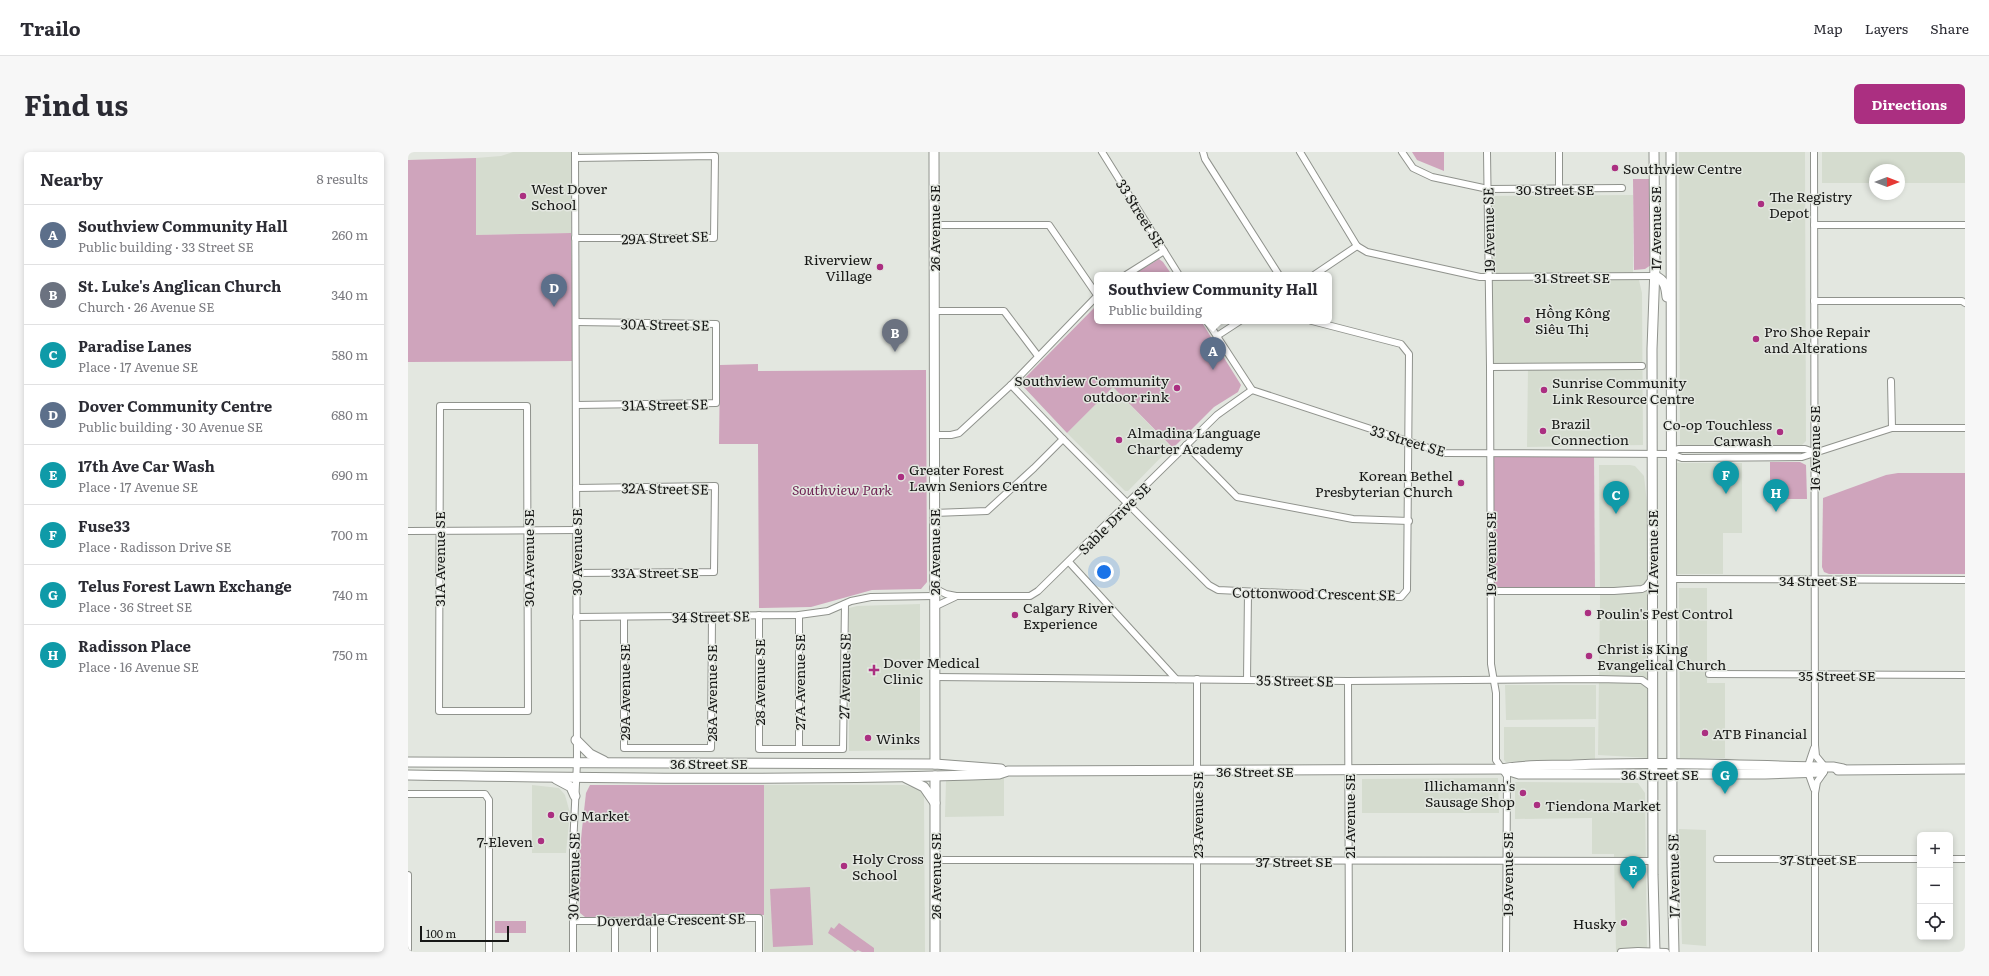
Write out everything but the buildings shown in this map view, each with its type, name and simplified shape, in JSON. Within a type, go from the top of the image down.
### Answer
[{"type":"main road","name":"26 Avenue SE","points":[[934,152],[935,764]]},
{"type":"main road","name":"17 Avenue SE","points":[[1654,152],[1655,276],[1652,327],[1652,579],[1653,861],[1655,952]]},
{"type":"main road","name":"17 Avenue SE","points":[[1671,152],[1671,579],[1674,952]]},
{"type":"main road","points":[[1655,276],[1661,279],[1666,288],[1667,322],[1671,332]]},
{"type":"main road","points":[[576,740],[590,754],[607,763]]},
{"type":"main road","name":"36 Street SE","points":[[408,762],[935,764],[996,768],[1008,771],[1502,769],[1522,765],[1653,764],[1808,769]]},
{"type":"main road","name":"36 Street SE","points":[[1502,769],[1519,774],[1672,774],[1808,769],[1965,769]]},
{"type":"main road","name":"36 Street SE","points":[[408,775],[577,778],[935,776],[999,774],[1008,771]]},
{"type":"main road","points":[[901,776],[924,787],[935,803]]},
{"type":"main road","name":"26 Avenue SE","points":[[935,776],[935,952]]},
{"type":"main road","points":[[551,777],[566,783],[571,787],[575,796]]},
{"type":"street","name":"33 Street SE","points":[[1102,152],[1177,272]]},
{"type":"street","points":[[1203,152],[1205,159],[1277,272]]},
{"type":"street","points":[[1300,152],[1358,246],[1319,272]]},
{"type":"street","name":"30 Street SE","points":[[1402,152],[1413,168],[1432,177],[1488,189],[1622,188]]},
{"type":"street","name":"19 Avenue SE","points":[[1488,152],[1491,664],[1496,693],[1496,760],[1507,776],[1506,952]]},
{"type":"street","points":[[1559,152],[1559,189]]},
{"type":"street","name":"16 Avenue SE","points":[[1814,152],[1814,745],[1816,756],[1824,769]]},
{"type":"street","name":"29A Street SE","points":[[575,155],[715,156],[714,238],[576,238]]},
{"type":"street","name":"30 Avenue SE","points":[[573,952],[573,847],[577,778],[575,155]]},
{"type":"street","points":[[934,225],[1049,225],[1094,291]]},
{"type":"street","points":[[1814,225],[1965,225]]},
{"type":"street","name":"31 Street SE","points":[[1358,246],[1367,252],[1480,277],[1655,276]]},
{"type":"street","points":[[1131,272],[1164,251]]},
{"type":"street","points":[[934,435],[952,435],[958,433],[1011,385],[1094,298]]},
{"type":"street","points":[[1814,301],[1962,301],[1965,303]]},
{"type":"street","points":[[934,311],[1004,311],[1038,356]]},
{"type":"street","name":"30A Street SE","points":[[576,322],[716,324],[716,364]]},
{"type":"street","points":[[1210,324],[1252,390]]},
{"type":"street","points":[[1217,336],[1235,324]]},
{"type":"street","name":"Cottonwood Crescent SE","points":[[1011,385],[1127,504],[1209,585],[1218,590],[1401,597],[1407,590],[1409,521],[1409,354],[1401,344],[1324,324]]},
{"type":"street","name":"31A Street SE","points":[[576,405],[716,403],[716,364]]},
{"type":"street","points":[[1490,367],[1642,366]]},
{"type":"street","points":[[1891,382],[1892,428]]},
{"type":"street","name":"33 Street SE","points":[[1252,390],[1444,453],[1489,455],[1671,454]]},
{"type":"street","name":"Sable Drive SE","points":[[845,604],[871,597],[934,592],[956,596],[1030,596],[1038,591],[1069,562],[1217,415],[1252,390]]},
{"type":"street","name":"30A Avenue SE","points":[[484,405],[528,406],[528,711],[485,710]]},
{"type":"street","name":"31A Avenue SE","points":[[484,405],[440,406],[439,711],[485,710]]},
{"type":"street","points":[[1671,454],[1682,458],[1767,458],[1805,456],[1892,428],[1965,428]]},
{"type":"street","points":[[934,513],[987,511],[1063,439]]},
{"type":"street","points":[[1186,445],[1237,497],[1353,519],[1409,521]]},
{"type":"street","points":[[1671,454],[1678,449],[1805,449],[1814,452]]},
{"type":"street","name":"32A Street SE","points":[[576,488],[714,486],[714,528]]},
{"type":"street","name":"33A Street SE","points":[[576,573],[714,572],[714,528]]},
{"type":"street","points":[[408,531],[576,530]]},
{"type":"street","points":[[1069,562],[1176,679]]},
{"type":"street","points":[[1490,591],[1614,591],[1642,589],[1646,587],[1652,579]]},
{"type":"street","name":"34 Street SE","points":[[1671,579],[1965,580]]},
{"type":"street","points":[[1247,680],[1248,592]]},
{"type":"street","name":"Sable Drive SE","points":[[934,607],[956,596]]},
{"type":"street","name":"34 Street SE","points":[[576,617],[798,615],[828,611],[845,604]]},
{"type":"street","name":"27 Avenue SE","points":[[799,749],[843,749],[845,604]]},
{"type":"street","name":"28 Avenue SE","points":[[759,615],[759,749],[799,749]]},
{"type":"street","name":"27A Avenue SE","points":[[798,615],[799,749]]},
{"type":"street","name":"29A Avenue SE","points":[[624,616],[624,748],[667,748]]},
{"type":"street","name":"28A Avenue SE","points":[[667,748],[711,748],[712,616]]},
{"type":"street","name":"35 Street SE","points":[[1709,674],[1965,675]]},
{"type":"street","name":"35 Street SE","points":[[934,677],[1348,681],[1642,680],[1653,688]]},
{"type":"street","name":"23 Avenue SE","points":[[1197,679],[1197,952]]},
{"type":"street","name":"21 Avenue SE","points":[[1348,681],[1349,952]]},
{"type":"street","name":"16 Avenue SE","points":[[1808,769],[1814,745]]},
{"type":"street","name":"26 Avenue SE","points":[[935,764],[935,776]]},
{"type":"street","points":[[1808,769],[1815,793]]},
{"type":"street","points":[[1815,952],[1815,793],[1817,782],[1824,769]]},
{"type":"street","points":[[408,794],[485,794],[489,800],[488,952]]},
{"type":"street","name":"37 Street SE","points":[[1717,859],[1917,859]]},
{"type":"street","points":[[1953,859],[1965,859]]},
{"type":"street","name":"37 Street SE","points":[[935,860],[1653,861]]},
{"type":"street","points":[[408,875],[408,949]]},
{"type":"street","name":"Doverdale Crescent SE","points":[[573,921],[654,921],[660,918],[759,918],[759,952]]},
{"type":"street","points":[[615,921],[615,952]]},
{"type":"street","points":[[654,921],[654,952]]},
{"type":"street","points":[[1621,952],[1666,952]]},
{"type":"shaded area","name":"West Dover School","points":[[513,152],[571,152],[571,233],[476,235],[476,158],[501,156]]},
{"type":"shaded area","points":[[1679,152],[1805,152],[1806,441],[1802,445],[1680,445]]},
{"type":"shaded area","points":[[1822,152],[1965,152],[1965,183],[1905,183],[1905,164],[1869,164],[1869,183],[1822,183]]},
{"type":"shaded area","points":[[1633,195],[1633,276],[1638,276],[1642,293],[1643,445],[1527,447],[1528,367],[1490,367],[1488,196]]},
{"type":"shaded area","name":"Almadina Language Charter Academy","points":[[1113,387],[1171,447],[1128,491],[1125,491],[1067,433]]},
{"type":"shaded area","points":[[1677,463],[1742,463],[1742,533],[1723,533],[1723,574],[1677,574]]},
{"type":"shaded area","points":[[1599,465],[1635,466],[1644,476],[1647,503],[1650,758],[1598,755],[1600,598]]},
{"type":"shaded area","points":[[1679,588],[1707,588],[1707,683],[1725,683],[1725,758],[1680,758]]},
{"type":"shaded area","points":[[920,604],[920,750],[849,751],[849,608],[857,606]]},
{"type":"shaded area","points":[[1505,685],[1596,685],[1596,719],[1506,720]]},
{"type":"shaded area","points":[[1504,727],[1595,727],[1595,759],[1506,762],[1504,760]]},
{"type":"shaded area","points":[[1004,777],[1004,816],[945,817],[946,780]]},
{"type":"shaded area","points":[[1498,778],[1499,813],[1362,813],[1362,779]]},
{"type":"shaded area","points":[[1515,782],[1638,783],[1645,793],[1647,952],[1616,952],[1614,854],[1592,854],[1592,818],[1515,819]]},
{"type":"shaded area","points":[[532,785],[559,788],[565,795],[570,813],[566,853],[532,853]]},
{"type":"shaded area","name":"Holy Cross School","points":[[764,785],[904,785],[920,789],[924,795],[925,952],[764,952]]},
{"type":"shaded area","points":[[1679,829],[1706,830],[1706,946],[1682,944]]},
{"type":"green space","points":[[1412,152],[1444,152],[1444,171],[1417,160]]},
{"type":"green space","points":[[476,158],[476,235],[571,233],[574,361],[408,362],[408,160]]},
{"type":"green space","points":[[1633,179],[1652,179],[1651,265],[1645,269],[1634,270]]},
{"type":"green space","points":[[1159,259],[1170,272],[1138,272]]},
{"type":"green space","points":[[1094,308],[1094,324],[1203,324],[1241,385],[1238,392],[1214,407],[1173,448],[1113,387],[1067,433],[1020,383]]},
{"type":"green space","name":"Southview Park","points":[[758,364],[758,371],[926,370],[927,582],[921,589],[872,590],[811,607],[759,608],[758,444],[719,444],[720,365]]},
{"type":"green space","points":[[1594,454],[1595,591],[1490,591],[1489,455]]},
{"type":"green space","points":[[1770,462],[1800,462],[1806,465],[1807,499],[1770,499]]},
{"type":"green space","points":[[1898,473],[1965,473],[1965,574],[1829,574],[1824,572],[1822,567],[1823,498],[1886,475]]},
{"type":"green space","points":[[590,785],[764,785],[764,915],[585,917],[580,913],[579,856],[586,793]]},
{"type":"green space","points":[[810,887],[813,945],[773,947],[770,889]]},
{"type":"green space","points":[[495,921],[526,921],[526,933],[495,933]]},
{"type":"green space","points":[[839,923],[874,948],[874,952],[862,952],[858,950],[855,952],[828,933],[831,927],[834,929]]},
{"type":"place","name":"Southview Centre","points":[[1615,168]]},
{"type":"place","name":"West Dover School","points":[[523,196]]},
{"type":"place","name":"The Registry Depot","points":[[1761,204]]},
{"type":"place","name":"Riverview Village","points":[[880,267]]},
{"type":"place","name":"Dover Community Centre","points":[[554,307]]},
{"type":"place","name":"Hồng Kông Siêu Thị","points":[[1527,320]]},
{"type":"place","name":"Pro Shoe Repair and Alterations","points":[[1756,339]]},
{"type":"place","name":"St. Luke's Anglican Church","points":[[895,352]]},
{"type":"place","name":"Southview Community Hall","points":[[1213,370]]},
{"type":"place","name":"Southview Community outdoor rink","points":[[1177,388]]},
{"type":"place","name":"Sunrise Community Link Resource Centre","points":[[1544,390]]},
{"type":"place","name":"Brazil Connection","points":[[1543,431]]},
{"type":"place","name":"Co-op Touchless Carwash","points":[[1780,432]]},
{"type":"place","name":"Almadina Language Charter Academy","points":[[1119,440]]},
{"type":"place","name":"Greater Forest Lawn Seniors Centre","points":[[901,477]]},
{"type":"place","name":"Korean Bethel Presbyterian Church","points":[[1461,483]]},
{"type":"place","name":"Fuse33","points":[[1726,494]]},
{"type":"place","name":"Radisson Place","points":[[1776,512]]},
{"type":"place","name":"Paradise Lanes","points":[[1616,514]]},
{"type":"place","name":"Poulin's Pest Control","points":[[1588,613]]},
{"type":"place","name":"Calgary River Experience","points":[[1015,615]]},
{"type":"place","name":"Christ is King Evangelical Church","points":[[1589,656]]},
{"type":"place","name":"Dover Medical Clinic","points":[[874,670]]},
{"type":"place","name":"ATB Financial","points":[[1705,733]]},
{"type":"place","name":"Winks","points":[[868,738]]},
{"type":"place","name":"Illichamann's Sausage Shop","points":[[1523,793]]},
{"type":"place","name":"Telus Forest Lawn Exchange","points":[[1725,794]]},
{"type":"place","name":"Tiendona Market","points":[[1537,805]]},
{"type":"place","name":"Go Market","points":[[551,815]]},
{"type":"place","name":"7-Eleven","points":[[541,841]]},
{"type":"place","name":"Holy Cross School","points":[[844,866]]},
{"type":"place","name":"17th Ave Car Wash","points":[[1633,889]]},
{"type":"place","name":"Husky","points":[[1624,923]]}]
